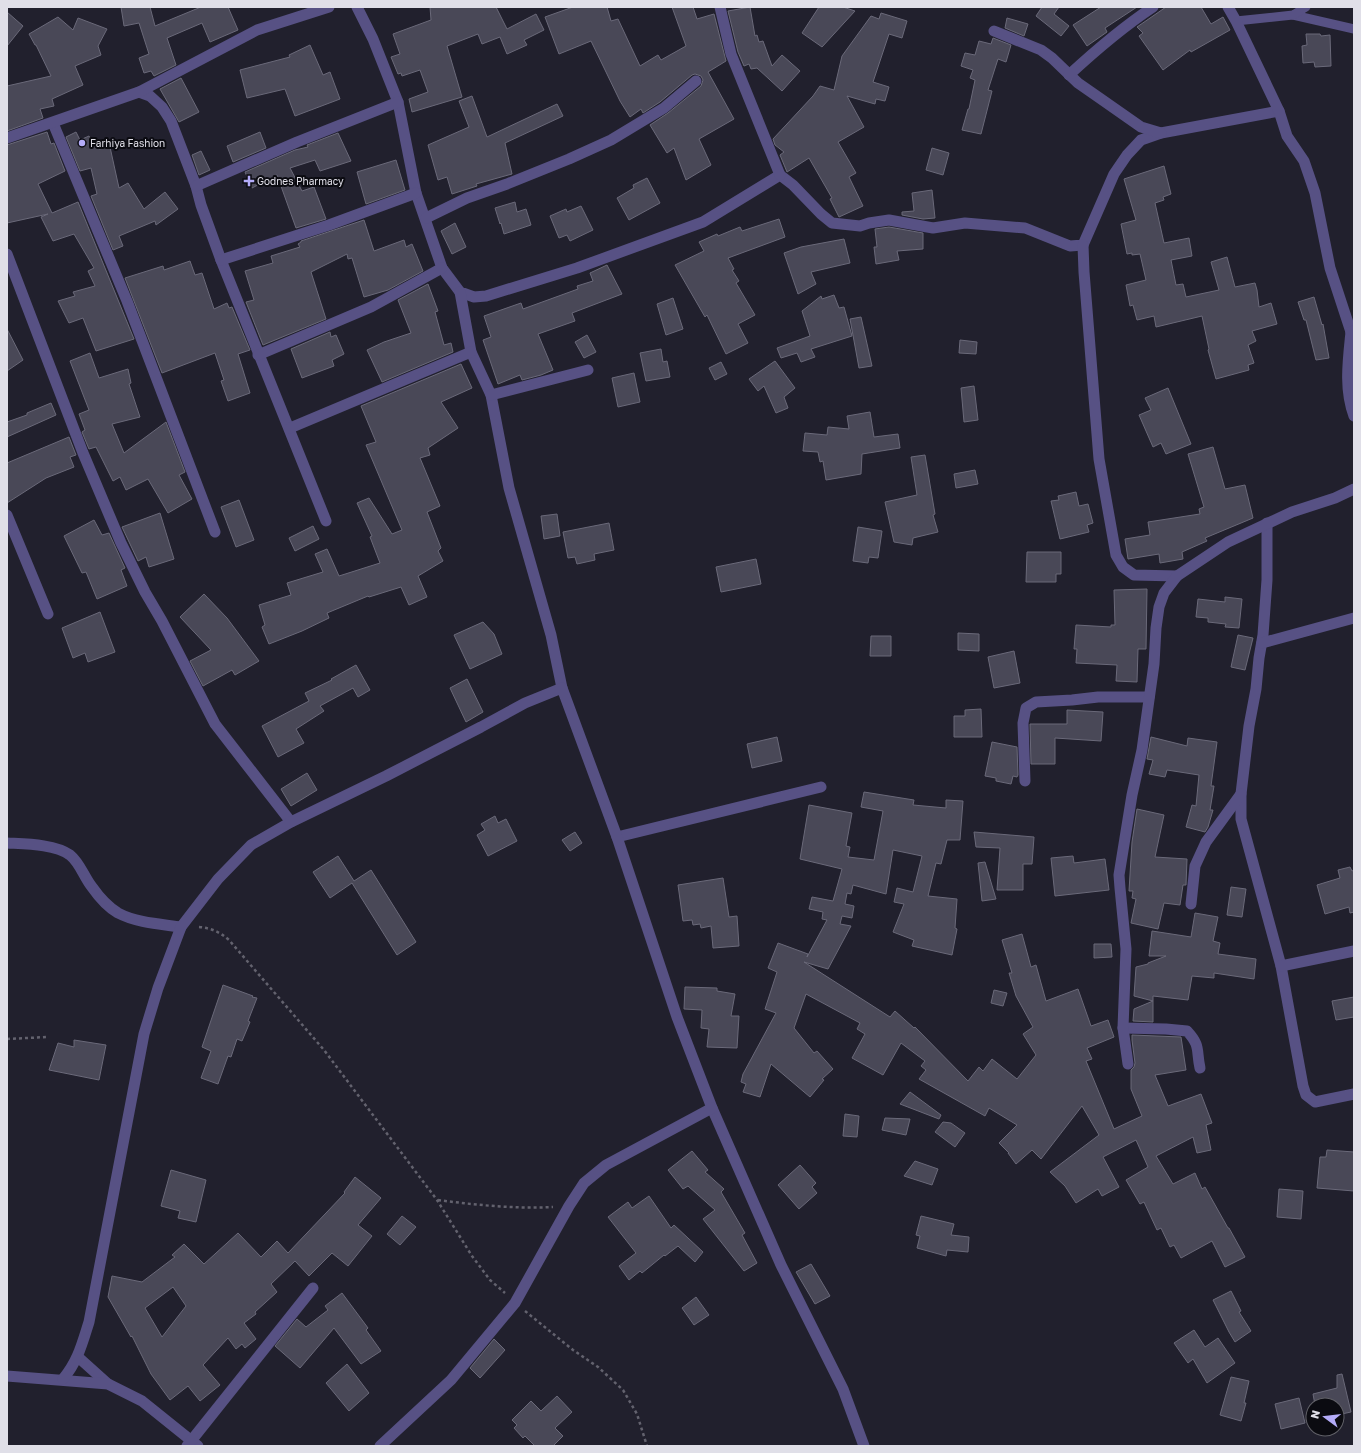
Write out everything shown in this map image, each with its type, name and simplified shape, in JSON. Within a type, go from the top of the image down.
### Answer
[{"type":"street","points":[[7,138],[139,92],[257,30],[329,7]]},
{"type":"street","points":[[357,7],[373,39],[398,102],[416,193],[426,218],[442,268],[460,292],[471,352],[491,395],[509,488],[551,635],[562,688],[616,837],[676,1017],[712,1108],[781,1265],[843,1389],[864,1446]]},
{"type":"street","points":[[720,7],[731,54],[780,175],[793,185],[821,214],[832,222],[860,226],[890,220],[933,228],[966,223],[1025,228],[1070,246],[1083,245]]},
{"type":"street","points":[[1069,75],[1132,21],[1153,7]]},
{"type":"street","points":[[1228,7],[1279,111],[1287,136],[1304,161],[1315,193],[1330,268],[1353,332],[1346,381],[1350,406],[1354,416]]},
{"type":"street","points":[[994,31],[1041,50],[1052,58],[1078,83],[1141,127],[1161,132]]},
{"type":"street","points":[[426,218],[467,198],[569,160],[611,140],[664,108],[696,81]]},
{"type":"street","points":[[139,92],[150,96],[162,107],[171,121],[196,186],[201,205],[221,260],[258,354],[290,428],[326,521]]},
{"type":"street","points":[[196,186],[297,142],[398,102]]},
{"type":"street","points":[[1176,576],[1134,575],[1123,566],[1116,555],[1099,459],[1083,245],[1114,174],[1127,155],[1141,140],[1161,132],[1279,111]]},
{"type":"street","points":[[53,123],[127,301],[215,532]]},
{"type":"street","points":[[460,292],[474,297],[486,296],[577,268],[696,225],[780,175]]},
{"type":"street","points":[[221,260],[329,225],[416,193]]},
{"type":"street","points":[[7,254],[120,544],[215,724],[291,822]]},
{"type":"street","points":[[258,354],[371,307],[442,268]]},
{"type":"street","points":[[290,428],[471,352]]},
{"type":"street","points":[[491,395],[588,370]]},
{"type":"street","points":[[1128,1064],[1122,1028],[1126,949],[1119,875],[1132,795],[1142,750],[1154,664],[1158,607],[1164,593],[1176,576],[1228,542],[1292,512],[1335,498],[1354,489]]},
{"type":"street","points":[[7,515],[48,614]]},
{"type":"street","points":[[1267,524],[1267,580],[1262,643],[1249,726],[1241,794],[1241,819],[1281,966],[1303,1086],[1306,1095],[1315,1102],[1354,1094]]},
{"type":"street","points":[[1262,643],[1354,618]]},
{"type":"street","points":[[63,1379],[71,1370],[78,1357],[89,1322],[144,1034],[158,988],[181,927],[218,879],[251,845],[291,822],[386,776],[525,703],[562,688]]},
{"type":"street","points":[[1025,781],[1023,723],[1026,708],[1036,702],[1098,697],[1149,697]]},
{"type":"street","points":[[616,837],[821,786]]},
{"type":"street","points":[[1191,904],[1195,866],[1206,842],[1241,794]]},
{"type":"street","points":[[7,843],[46,846],[69,854],[77,862],[92,887],[105,903],[118,913],[136,920],[181,927]]},
{"type":"street","points":[[1281,966],[1354,951]]},
{"type":"street","points":[[1122,1028],[1187,1031],[1195,1040],[1200,1068]]},
{"type":"street","points":[[380,1446],[451,1380],[516,1303],[569,1206],[584,1184],[606,1165],[712,1108]]},
{"type":"street","points":[[78,1357],[108,1384],[142,1401],[191,1444],[313,1288]]},
{"type":"street","points":[[7,1376],[63,1379],[108,1384]]},
{"type":"lane","points":[[1293,15],[1306,7]]},
{"type":"lane","points":[[1236,21],[1293,15],[1354,29]]},
{"type":"path","points":[[181,927],[207,928],[221,932],[229,940],[324,1050],[438,1200],[472,1256],[490,1280],[573,1350],[598,1367],[624,1390],[637,1414],[647,1446]]},
{"type":"path","points":[[7,1039],[47,1037]]},
{"type":"path","points":[[438,1200],[504,1207],[534,1208],[569,1206]]},
{"type":"building","points":[[121,7],[150,7],[155,26],[201,7],[228,7],[238,30],[210,42],[202,23],[167,38],[176,65],[154,76],[151,71],[144,73],[139,58],[149,54],[139,23],[124,26]]},
{"type":"building","points":[[430,7],[496,7],[507,29],[536,14],[544,30],[524,40],[527,45],[507,54],[500,37],[482,44],[478,34],[447,46],[462,97],[412,112],[409,99],[428,92],[420,70],[402,76],[401,73],[398,74],[391,57],[400,54],[393,34],[431,20]]},
{"type":"building","points":[[573,7],[607,7],[611,21],[618,19],[640,66],[658,55],[661,60],[686,46],[672,7],[693,7],[697,19],[714,14],[726,61],[708,72],[734,119],[699,139],[711,165],[686,180],[674,148],[667,153],[650,125],[668,113],[701,86],[703,80],[701,76],[695,74],[692,75],[660,102],[643,113],[641,109],[630,117],[620,101],[591,41],[559,54],[545,17]]},
{"type":"building","points":[[750,7],[755,36],[757,35],[759,42],[763,41],[772,66],[782,55],[800,71],[782,91],[757,68],[751,69],[749,64],[744,66],[738,52],[728,11]]},
{"type":"building","points":[[819,7],[843,7],[855,11],[822,47],[802,33]]},
{"type":"building","points":[[1042,7],[1059,7],[1054,14],[1069,26],[1061,36],[1036,16]]},
{"type":"building","points":[[1101,7],[1137,7],[1105,28],[1107,32],[1087,46],[1073,25]]},
{"type":"building","points":[[1166,7],[1201,7],[1211,24],[1223,17],[1230,30],[1191,52],[1190,50],[1163,70],[1139,36],[1143,33],[1137,27]]},
{"type":"building","points":[[7,12],[23,26],[7,46]]},
{"type":"building","points":[[881,13],[907,21],[902,38],[889,34],[873,82],[889,87],[885,101],[876,99],[875,104],[847,96],[864,127],[838,142],[856,173],[849,177],[863,206],[839,217],[830,199],[832,198],[809,158],[787,172],[780,155],[784,152],[775,145],[773,139],[813,96],[820,86],[834,90],[842,56],[871,16],[879,19]]},
{"type":"building","points":[[58,17],[73,30],[78,18],[107,29],[98,46],[101,55],[75,66],[83,85],[52,99],[54,106],[40,109],[43,118],[7,131],[7,86],[51,76],[29,34]]},
{"type":"building","points":[[1007,18],[1028,24],[1024,36],[1005,28]]},
{"type":"building","points":[[1306,34],[1320,34],[1321,36],[1330,35],[1331,66],[1315,67],[1314,62],[1303,63],[1302,46],[1307,45]]},
{"type":"building","points":[[993,38],[1011,45],[1006,62],[998,59],[988,90],[992,91],[981,134],[962,130],[969,109],[975,80],[970,78],[973,70],[961,66],[965,53],[975,55],[979,41],[991,44]]},
{"type":"building","points":[[310,45],[323,75],[330,72],[340,99],[295,116],[285,89],[247,98],[240,70],[290,57],[289,55]]},
{"type":"building","points":[[181,78],[199,112],[179,122],[160,89]]},
{"type":"building","points":[[472,96],[487,137],[557,104],[563,116],[505,143],[512,174],[476,184],[477,186],[452,194],[447,177],[438,180],[428,145],[469,127],[459,101]]},
{"type":"building","points":[[47,132],[51,144],[54,143],[65,171],[38,184],[52,213],[78,202],[134,339],[96,351],[83,318],[69,323],[58,301],[75,296],[73,292],[95,286],[88,271],[94,268],[74,234],[53,241],[41,217],[48,214],[7,223],[7,145]]},
{"type":"building","points":[[76,132],[80,140],[89,136],[91,140],[94,139],[99,149],[110,147],[119,188],[128,183],[144,209],[165,192],[178,209],[156,225],[155,221],[119,236],[123,246],[113,250],[91,196],[97,194],[91,168],[80,171],[66,137]]},
{"type":"building","points":[[260,132],[266,148],[233,162],[227,146]]},
{"type":"building","points":[[338,133],[351,161],[320,171],[315,160],[290,168],[302,191],[314,187],[326,219],[296,228],[277,175],[252,188],[245,172],[295,150],[308,147],[307,145]]},
{"type":"building","points":[[932,148],[949,153],[943,175],[926,170]]},
{"type":"building","points":[[201,151],[210,170],[199,175],[192,155]]},
{"type":"building","points":[[396,160],[405,190],[366,204],[357,172]]},
{"type":"building","points":[[1164,166],[1171,194],[1163,197],[1164,200],[1155,203],[1164,243],[1189,238],[1192,256],[1171,260],[1176,285],[1183,284],[1186,297],[1219,290],[1211,262],[1227,257],[1235,287],[1255,283],[1259,307],[1271,303],[1277,324],[1252,331],[1256,341],[1248,345],[1254,363],[1248,365],[1249,370],[1216,379],[1208,350],[1202,316],[1156,327],[1154,316],[1137,320],[1133,305],[1130,306],[1126,285],[1146,280],[1140,254],[1127,254],[1121,224],[1136,220],[1124,179]]},
{"type":"building","points":[[647,178],[660,203],[629,220],[617,198],[634,188],[633,185]]},
{"type":"building","points":[[932,190],[935,218],[923,219],[902,215],[902,212],[914,211],[912,193]]},
{"type":"building","points":[[515,202],[517,212],[526,209],[531,225],[504,234],[495,208]]},
{"type":"building","points":[[581,206],[593,230],[570,241],[567,235],[559,238],[550,216],[566,209],[567,212]]},
{"type":"building","points":[[779,219],[785,237],[728,258],[734,269],[732,270],[739,281],[736,283],[755,315],[738,324],[748,343],[726,354],[707,315],[705,317],[675,265],[704,251],[699,242],[717,234],[718,236],[740,227],[742,231]]},
{"type":"building","points":[[364,220],[374,251],[404,240],[406,247],[412,244],[423,271],[388,290],[364,297],[352,258],[348,259],[347,254],[311,272],[326,319],[263,345],[246,302],[254,300],[245,271],[273,263],[271,256],[300,247],[298,244],[301,241]]},
{"type":"building","points":[[455,223],[466,247],[452,254],[441,231]]},
{"type":"building","points":[[889,227],[923,233],[923,249],[897,251],[899,260],[876,264],[874,247],[877,247],[875,229]]},
{"type":"building","points":[[844,239],[850,263],[811,272],[816,284],[798,294],[784,253],[801,247]]},
{"type":"building","points":[[190,261],[195,275],[202,273],[214,309],[227,303],[229,308],[232,307],[250,350],[238,354],[250,393],[228,401],[221,381],[224,380],[215,353],[162,373],[125,278],[163,266],[164,270]]},
{"type":"building","points":[[607,265],[622,294],[572,313],[575,321],[538,334],[553,370],[522,380],[520,375],[498,384],[483,340],[491,337],[484,316],[521,303],[523,309],[578,289],[577,286],[593,281],[590,273]]},
{"type":"building","points":[[428,284],[438,311],[435,312],[444,345],[451,343],[453,352],[382,382],[367,350],[384,342],[411,333],[398,300]]},
{"type":"building","points":[[834,295],[839,308],[844,307],[852,336],[811,349],[815,357],[801,362],[797,353],[781,358],[777,348],[810,336],[802,311],[821,296],[822,299]]},
{"type":"building","points":[[1314,297],[1322,325],[1323,324],[1329,358],[1316,360],[1306,320],[1304,320],[1298,302]]},
{"type":"building","points":[[673,298],[683,329],[666,335],[657,304]]},
{"type":"building","points":[[861,317],[872,366],[859,368],[850,319]]},
{"type":"building","points":[[7,329],[23,360],[7,371]]},
{"type":"building","points":[[330,332],[331,337],[336,335],[344,354],[332,360],[334,366],[302,378],[291,349]]},
{"type":"building","points":[[587,335],[596,352],[584,358],[575,342]]},
{"type":"building","points":[[960,340],[977,342],[976,354],[959,353]]},
{"type":"building","points":[[661,349],[663,362],[667,361],[670,377],[646,381],[640,353]]},
{"type":"building","points":[[90,353],[99,378],[128,369],[131,383],[129,384],[140,417],[112,424],[124,453],[166,422],[185,472],[179,475],[192,499],[168,513],[148,479],[126,490],[120,477],[113,481],[96,447],[89,449],[82,432],[85,430],[79,414],[89,410],[70,361]]},
{"type":"building","points":[[775,361],[795,388],[784,397],[788,408],[776,413],[764,386],[758,391],[749,379]]},
{"type":"building","points":[[721,362],[727,374],[715,380],[709,368]]},
{"type":"building","points":[[461,364],[472,388],[441,402],[458,428],[428,448],[430,455],[420,458],[440,506],[427,512],[441,548],[438,551],[443,561],[418,576],[427,597],[409,605],[401,587],[369,597],[368,596],[327,613],[329,618],[269,644],[262,627],[265,625],[259,605],[291,595],[287,583],[323,572],[315,554],[327,549],[339,576],[380,563],[370,537],[372,536],[357,503],[369,498],[392,534],[402,530],[366,445],[376,442],[361,406]]},
{"type":"building","points":[[634,373],[640,402],[618,407],[612,378]]},
{"type":"building","points":[[974,386],[978,420],[964,422],[961,388]]},
{"type":"building","points":[[1168,388],[1191,444],[1166,454],[1161,443],[1153,447],[1139,415],[1151,410],[1145,398]]},
{"type":"building","points":[[51,403],[56,415],[7,437],[7,422],[27,415],[27,413]]},
{"type":"building","points":[[870,412],[874,437],[898,434],[900,448],[862,454],[861,474],[826,480],[823,461],[820,462],[818,452],[803,451],[805,433],[827,435],[828,427],[849,429],[847,416]]},
{"type":"building","points":[[69,437],[76,455],[70,457],[74,467],[46,478],[7,503],[7,463]]},
{"type":"building","points":[[1213,447],[1225,489],[1245,485],[1253,518],[1205,538],[1207,541],[1182,552],[1183,559],[1160,563],[1159,554],[1128,559],[1125,539],[1150,535],[1148,522],[1200,514],[1199,509],[1204,507],[1188,454]]},
{"type":"building","points":[[925,455],[935,514],[933,515],[938,532],[913,538],[912,545],[894,542],[885,502],[917,495],[911,457]]},
{"type":"building","points":[[975,470],[978,484],[956,488],[954,474]]},
{"type":"building","points":[[1076,492],[1079,506],[1088,504],[1093,523],[1087,525],[1089,532],[1060,539],[1051,501],[1059,500],[1058,496]]},
{"type":"building","points":[[239,500],[254,540],[236,547],[221,507]]},
{"type":"building","points":[[160,513],[174,559],[149,567],[146,557],[138,561],[122,527]]},
{"type":"building","points":[[557,514],[560,536],[544,539],[541,516]]},
{"type":"building","points":[[94,520],[102,535],[109,533],[125,568],[121,570],[127,586],[97,599],[86,572],[82,573],[64,536]]},
{"type":"building","points":[[609,523],[614,550],[594,554],[595,560],[577,564],[575,557],[568,558],[563,532]]},
{"type":"building","points":[[313,526],[319,539],[295,551],[289,538]]},
{"type":"building","points":[[858,527],[882,531],[878,558],[869,557],[868,563],[853,561]]},
{"type":"building","points":[[1027,552],[1061,552],[1061,574],[1056,574],[1056,582],[1026,582]]},
{"type":"building","points":[[756,559],[761,584],[721,592],[716,567]]},
{"type":"building","points":[[1147,589],[1146,649],[1138,649],[1137,682],[1116,681],[1117,665],[1076,663],[1077,649],[1074,649],[1076,625],[1111,627],[1111,625],[1115,625],[1114,590]]},
{"type":"building","points":[[204,594],[227,618],[259,661],[235,675],[232,670],[203,686],[190,661],[211,650],[180,617]]},
{"type":"building","points":[[1225,597],[1242,599],[1239,628],[1225,627],[1226,624],[1208,622],[1208,618],[1196,617],[1198,599],[1225,602]]},
{"type":"building","points":[[100,612],[115,652],[88,662],[85,653],[73,658],[62,628]]},
{"type":"building","points":[[483,622],[494,634],[502,654],[470,669],[454,635]]},
{"type":"building","points":[[958,633],[979,634],[979,651],[958,650]]},
{"type":"building","points":[[1238,635],[1253,638],[1245,670],[1231,667]]},
{"type":"building","points":[[871,636],[891,636],[891,656],[870,656]]},
{"type":"building","points":[[1014,651],[1020,683],[994,688],[988,657]]},
{"type":"building","points":[[356,665],[370,690],[358,697],[353,688],[320,706],[324,711],[296,729],[304,743],[278,757],[262,726],[309,701],[305,693],[332,680],[331,679]]},
{"type":"building","points":[[467,679],[483,712],[466,722],[450,688]]},
{"type":"building","points":[[981,709],[982,737],[954,737],[954,716],[965,716],[965,710]]},
{"type":"building","points":[[1067,710],[1103,712],[1101,741],[1055,738],[1055,764],[1031,764],[1030,724],[1067,724]]},
{"type":"building","points":[[777,737],[782,761],[752,768],[747,744]]},
{"type":"building","points":[[1151,737],[1187,746],[1188,738],[1217,742],[1211,786],[1214,786],[1210,810],[1213,810],[1205,832],[1186,827],[1192,805],[1196,806],[1199,775],[1167,770],[1165,777],[1149,774],[1153,760],[1147,759]]},
{"type":"building","points":[[992,742],[1017,747],[1018,775],[1017,777],[1013,776],[1011,784],[996,781],[996,778],[985,776]]},
{"type":"building","points":[[307,773],[317,790],[291,806],[281,789]]},
{"type":"building","points":[[864,792],[914,800],[913,805],[946,808],[946,800],[963,801],[960,840],[947,840],[941,864],[936,863],[928,896],[957,899],[955,928],[957,929],[952,955],[912,946],[914,940],[893,932],[904,904],[894,902],[897,888],[913,892],[922,856],[893,850],[886,894],[853,885],[851,894],[847,893],[845,904],[854,906],[852,918],[842,916],[840,924],[851,926],[828,969],[804,962],[890,1017],[895,1011],[914,1028],[915,1027],[968,1081],[979,1067],[983,1071],[992,1059],[1017,1079],[1036,1055],[1023,1034],[1033,1027],[1016,996],[1009,973],[1012,973],[1002,940],[1022,934],[1031,967],[1036,965],[1046,1001],[1078,989],[1091,1026],[1108,1020],[1114,1037],[1087,1048],[1092,1059],[1086,1061],[1114,1129],[1142,1116],[1131,1089],[1131,1070],[1135,1063],[1132,1035],[1181,1037],[1186,1070],[1155,1075],[1168,1106],[1201,1094],[1212,1123],[1206,1125],[1211,1150],[1197,1153],[1193,1137],[1156,1156],[1173,1184],[1195,1173],[1202,1189],[1205,1187],[1245,1257],[1225,1267],[1212,1241],[1181,1258],[1174,1245],[1170,1247],[1161,1228],[1157,1230],[1144,1202],[1140,1204],[1126,1180],[1148,1167],[1136,1140],[1103,1157],[1119,1187],[1102,1196],[1098,1189],[1076,1203],[1065,1186],[1050,1172],[1099,1135],[1082,1106],[1041,1159],[1032,1150],[1016,1164],[1009,1153],[999,1143],[1017,1125],[989,1108],[985,1116],[919,1079],[926,1070],[921,1066],[925,1061],[901,1043],[883,1075],[852,1058],[865,1034],[857,1029],[860,1023],[806,994],[794,1028],[814,1053],[817,1051],[833,1069],[822,1079],[824,1080],[810,1097],[771,1064],[760,1097],[743,1092],[746,1084],[741,1082],[743,1074],[776,1013],[765,1009],[777,972],[768,968],[778,943],[808,954],[807,957],[827,920],[822,919],[823,912],[809,909],[812,897],[833,901],[842,869],[800,859],[809,805],[852,813],[846,846],[850,847],[848,857],[874,860],[883,811],[861,807]]},
{"type":"building","points":[[1137,809],[1164,815],[1155,857],[1187,859],[1186,885],[1183,885],[1180,905],[1164,903],[1158,929],[1131,923],[1136,899],[1132,898],[1133,891],[1129,891],[1132,842]]},
{"type":"building","points":[[495,816],[498,823],[506,819],[517,841],[488,856],[477,835],[485,830],[481,824]]},
{"type":"building","points":[[575,832],[582,843],[570,851],[562,840]]},
{"type":"building","points":[[974,832],[1034,837],[1032,864],[1023,864],[1023,890],[997,890],[1000,848],[976,847]]},
{"type":"building","points":[[338,856],[354,881],[371,870],[416,942],[397,955],[352,883],[330,898],[313,872]]},
{"type":"building","points":[[1073,856],[1074,863],[1105,859],[1109,890],[1055,896],[1051,858]]},
{"type":"building","points":[[985,862],[996,899],[982,901],[978,863]]},
{"type":"building","points":[[1350,867],[1352,871],[1354,870],[1354,912],[1350,913],[1349,907],[1325,914],[1317,885],[1340,878],[1338,870]]},
{"type":"building","points":[[723,878],[729,917],[737,916],[739,946],[713,948],[711,926],[701,928],[700,924],[693,925],[692,920],[683,921],[678,885]]},
{"type":"building","points":[[1231,887],[1246,889],[1242,917],[1227,915]]},
{"type":"building","points":[[1195,913],[1218,917],[1213,941],[1220,943],[1218,954],[1256,959],[1254,979],[1214,973],[1214,978],[1192,976],[1188,1000],[1153,996],[1153,1001],[1134,996],[1136,967],[1148,964],[1166,956],[1149,956],[1152,931],[1191,937]]},
{"type":"building","points":[[1094,944],[1111,944],[1112,957],[1094,958]]},
{"type":"building","points":[[223,985],[257,998],[248,1021],[250,1022],[242,1041],[237,1039],[231,1057],[228,1056],[218,1084],[201,1078],[211,1051],[202,1047]]},
{"type":"building","points":[[685,987],[717,988],[717,991],[735,994],[731,1016],[739,1016],[737,1048],[707,1047],[709,1029],[701,1028],[702,1010],[684,1009]]},
{"type":"building","points":[[994,990],[1007,993],[1003,1006],[991,1003]]},
{"type":"building","points":[[1354,997],[1354,1017],[1336,1020],[1332,1001]]},
{"type":"building","points":[[1153,1001],[1153,1022],[1133,1021],[1134,1009]]},
{"type":"building","points":[[74,1040],[106,1045],[99,1080],[49,1070],[58,1043],[74,1047]]},
{"type":"building","points":[[910,1092],[941,1115],[939,1119],[900,1104]]},
{"type":"building","points":[[845,1114],[859,1116],[857,1137],[843,1136]]},
{"type":"building","points":[[885,1118],[910,1119],[906,1135],[882,1130]]},
{"type":"building","points":[[943,1122],[951,1123],[965,1133],[955,1147],[935,1132]]},
{"type":"building","points":[[1327,1150],[1354,1152],[1354,1191],[1317,1188],[1320,1157],[1326,1157]]},
{"type":"building","points":[[692,1151],[708,1170],[705,1172],[724,1189],[721,1192],[745,1233],[742,1235],[757,1263],[744,1271],[703,1219],[715,1210],[688,1186],[683,1189],[668,1170]]},
{"type":"building","points":[[915,1161],[938,1169],[932,1185],[904,1176]]},
{"type":"building","points":[[800,1165],[816,1183],[812,1187],[817,1193],[799,1209],[778,1185]]},
{"type":"building","points":[[171,1170],[206,1180],[196,1222],[178,1218],[180,1211],[161,1206]]},
{"type":"building","points":[[355,1177],[381,1198],[358,1225],[372,1236],[348,1266],[332,1253],[309,1276],[295,1261],[271,1284],[277,1292],[255,1312],[256,1314],[244,1323],[256,1339],[245,1348],[242,1344],[236,1349],[228,1338],[203,1365],[220,1385],[200,1401],[188,1386],[170,1400],[151,1374],[132,1336],[131,1337],[108,1297],[112,1276],[142,1282],[175,1257],[172,1255],[184,1244],[204,1264],[238,1233],[261,1257],[277,1241],[288,1253],[345,1193],[344,1192]],"holes":[[[173,1287],[186,1306],[162,1337],[145,1308]]]},
{"type":"building","points":[[1279,1189],[1303,1191],[1301,1219],[1277,1217]]},
{"type":"building","points":[[649,1196],[671,1228],[674,1225],[703,1252],[695,1262],[678,1246],[665,1256],[664,1255],[642,1273],[640,1271],[629,1280],[619,1266],[636,1253],[608,1217],[628,1202],[632,1208]]},
{"type":"building","points":[[402,1216],[416,1227],[400,1245],[387,1234]]},
{"type":"building","points":[[921,1216],[954,1224],[951,1235],[969,1237],[968,1252],[947,1250],[946,1256],[917,1248],[920,1236],[916,1235]]},
{"type":"building","points":[[811,1264],[830,1296],[815,1304],[796,1272]]},
{"type":"building","points":[[1231,1291],[1241,1311],[1239,1312],[1251,1331],[1235,1342],[1213,1300]]},
{"type":"building","points":[[342,1293],[368,1328],[366,1330],[381,1351],[361,1364],[334,1328],[300,1368],[275,1346],[297,1319],[306,1327],[328,1310],[325,1306]]},
{"type":"building","points":[[696,1297],[709,1315],[694,1325],[682,1308]]},
{"type":"building","points":[[1194,1330],[1205,1347],[1218,1338],[1235,1363],[1207,1383],[1193,1359],[1188,1363],[1174,1343]]},
{"type":"building","points":[[494,1339],[505,1350],[480,1378],[470,1368]]},
{"type":"building","points":[[347,1364],[369,1393],[349,1411],[326,1383]]},
{"type":"building","points":[[1342,1374],[1351,1412],[1345,1413],[1345,1397],[1314,1397],[1313,1394],[1337,1388],[1337,1375]]},
{"type":"building","points":[[1231,1377],[1249,1381],[1244,1403],[1246,1403],[1241,1421],[1220,1415]]},
{"type":"building","points":[[557,1396],[572,1412],[555,1428],[563,1436],[553,1446],[535,1446],[525,1436],[523,1438],[514,1428],[517,1425],[512,1420],[531,1401],[541,1411]]},
{"type":"building","points":[[1299,1398],[1305,1423],[1281,1429],[1275,1404]]},
{"type":"place","name":"Farhiya Fashion","points":[[82,143]]},
{"type":"place","name":"Godnes Pharmacy","points":[[249,181]]}]
